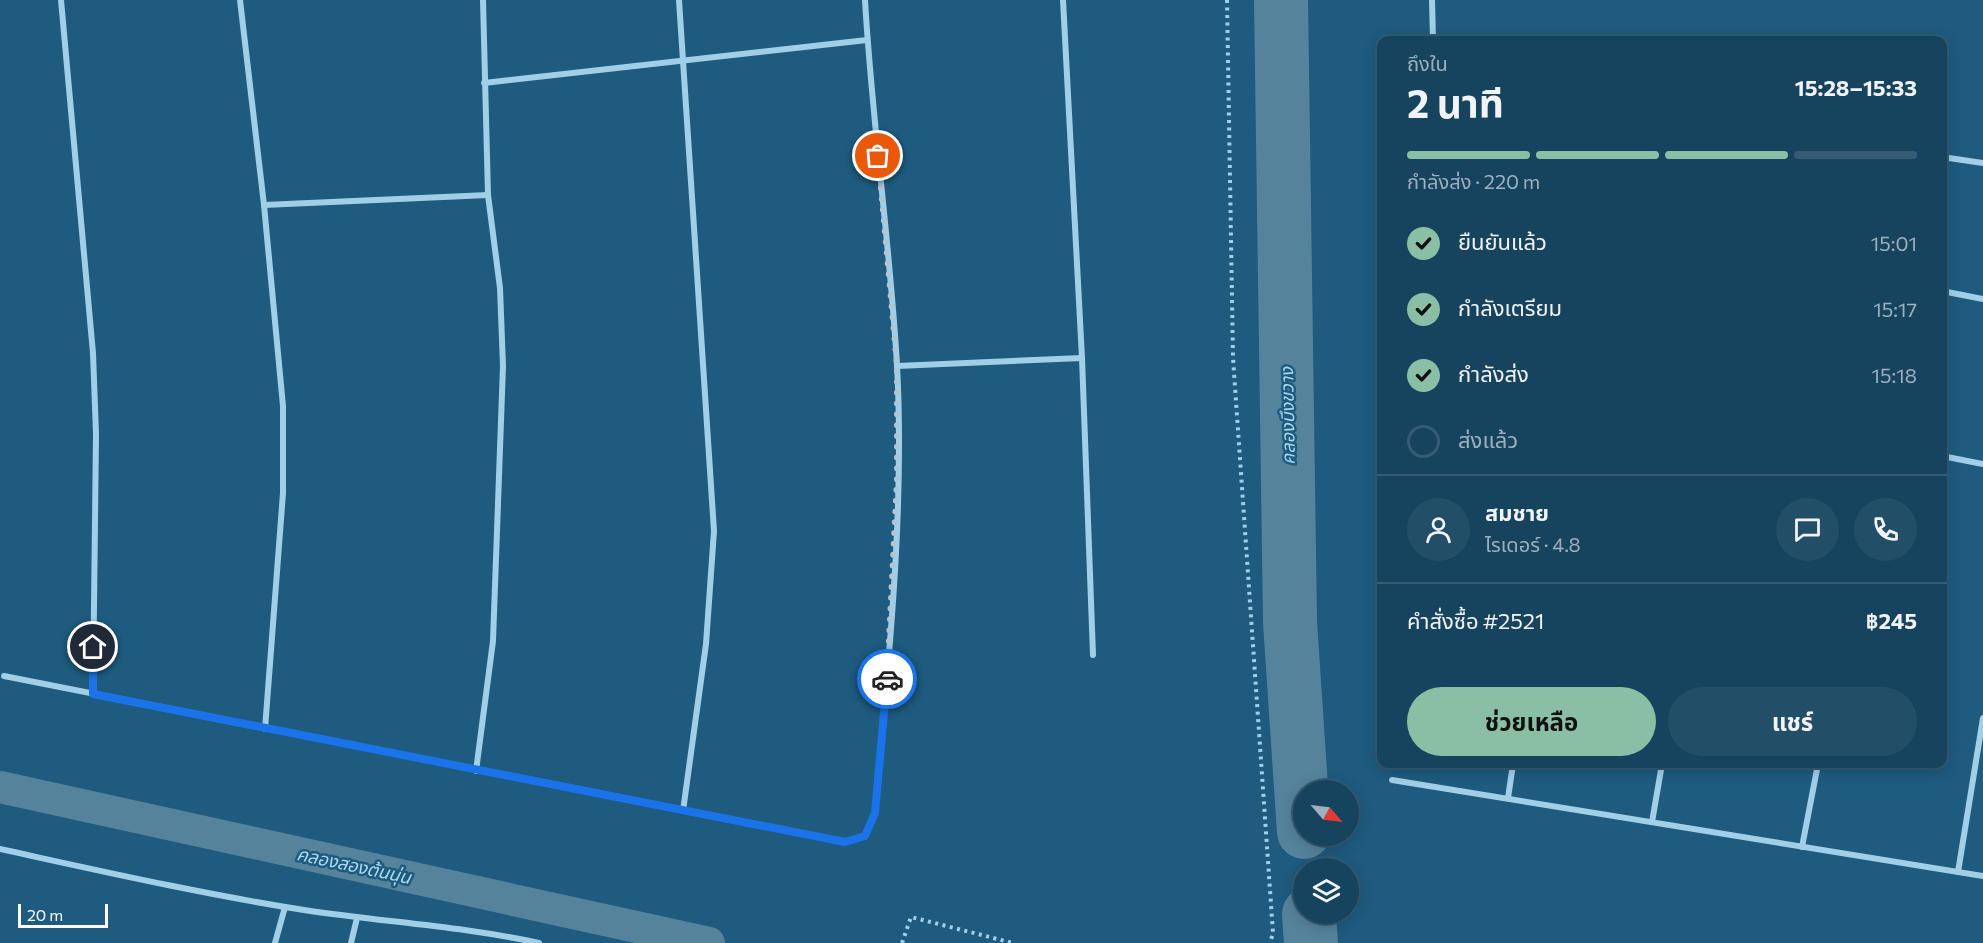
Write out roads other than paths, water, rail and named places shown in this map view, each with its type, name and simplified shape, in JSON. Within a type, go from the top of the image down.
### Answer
[{"type":"street","points":[[60,0],[93,353],[96,434],[93,694]]},
{"type":"street","points":[[240,0],[264,205],[283,406],[283,493],[265,729]]},
{"type":"street","points":[[476,771],[493,641],[503,366],[500,288],[488,195],[483,0]]},
{"type":"street","points":[[679,0],[714,531],[706,644],[684,811]]},
{"type":"street","points":[[4,676],[845,842],[865,836],[875,813],[890,637],[897,478],[897,366],[865,0]]},
{"type":"street","points":[[1063,0],[1082,358],[1093,655]]},
{"type":"street","points":[[1432,0],[1433,36]]},
{"type":"street","points":[[484,83],[867,40]]},
{"type":"street","points":[[1947,158],[1983,163]]},
{"type":"street","points":[[264,205],[488,195]]},
{"type":"street","points":[[1947,292],[1983,299]]},
{"type":"street","points":[[897,366],[1082,358]]},
{"type":"street","points":[[1947,457],[1983,465]]},
{"type":"street","points":[[1958,872],[1983,718]]},
{"type":"street","points":[[1508,798],[1512,768]]},
{"type":"street","points":[[1653,822],[1661,768]]},
{"type":"street","points":[[1802,847],[1817,768]]},
{"type":"street","points":[[1392,780],[1983,876]]},
{"type":"street","points":[[0,849],[179,889],[357,918],[468,929],[539,943]]},
{"type":"street","points":[[275,943],[285,907]]},
{"type":"street","points":[[351,943],[357,918]]},
{"type":"waterway","name":"คลองบึงขวาง","points":[[1281,0],[1290,622],[1301,780]]},
{"type":"waterway","name":"คลองสองต้นนุ่น","points":[[0,787],[709,943]]},
{"type":"waterway","name":"คลองบึงขวาง","points":[[1310,924],[1311,943]]}]
